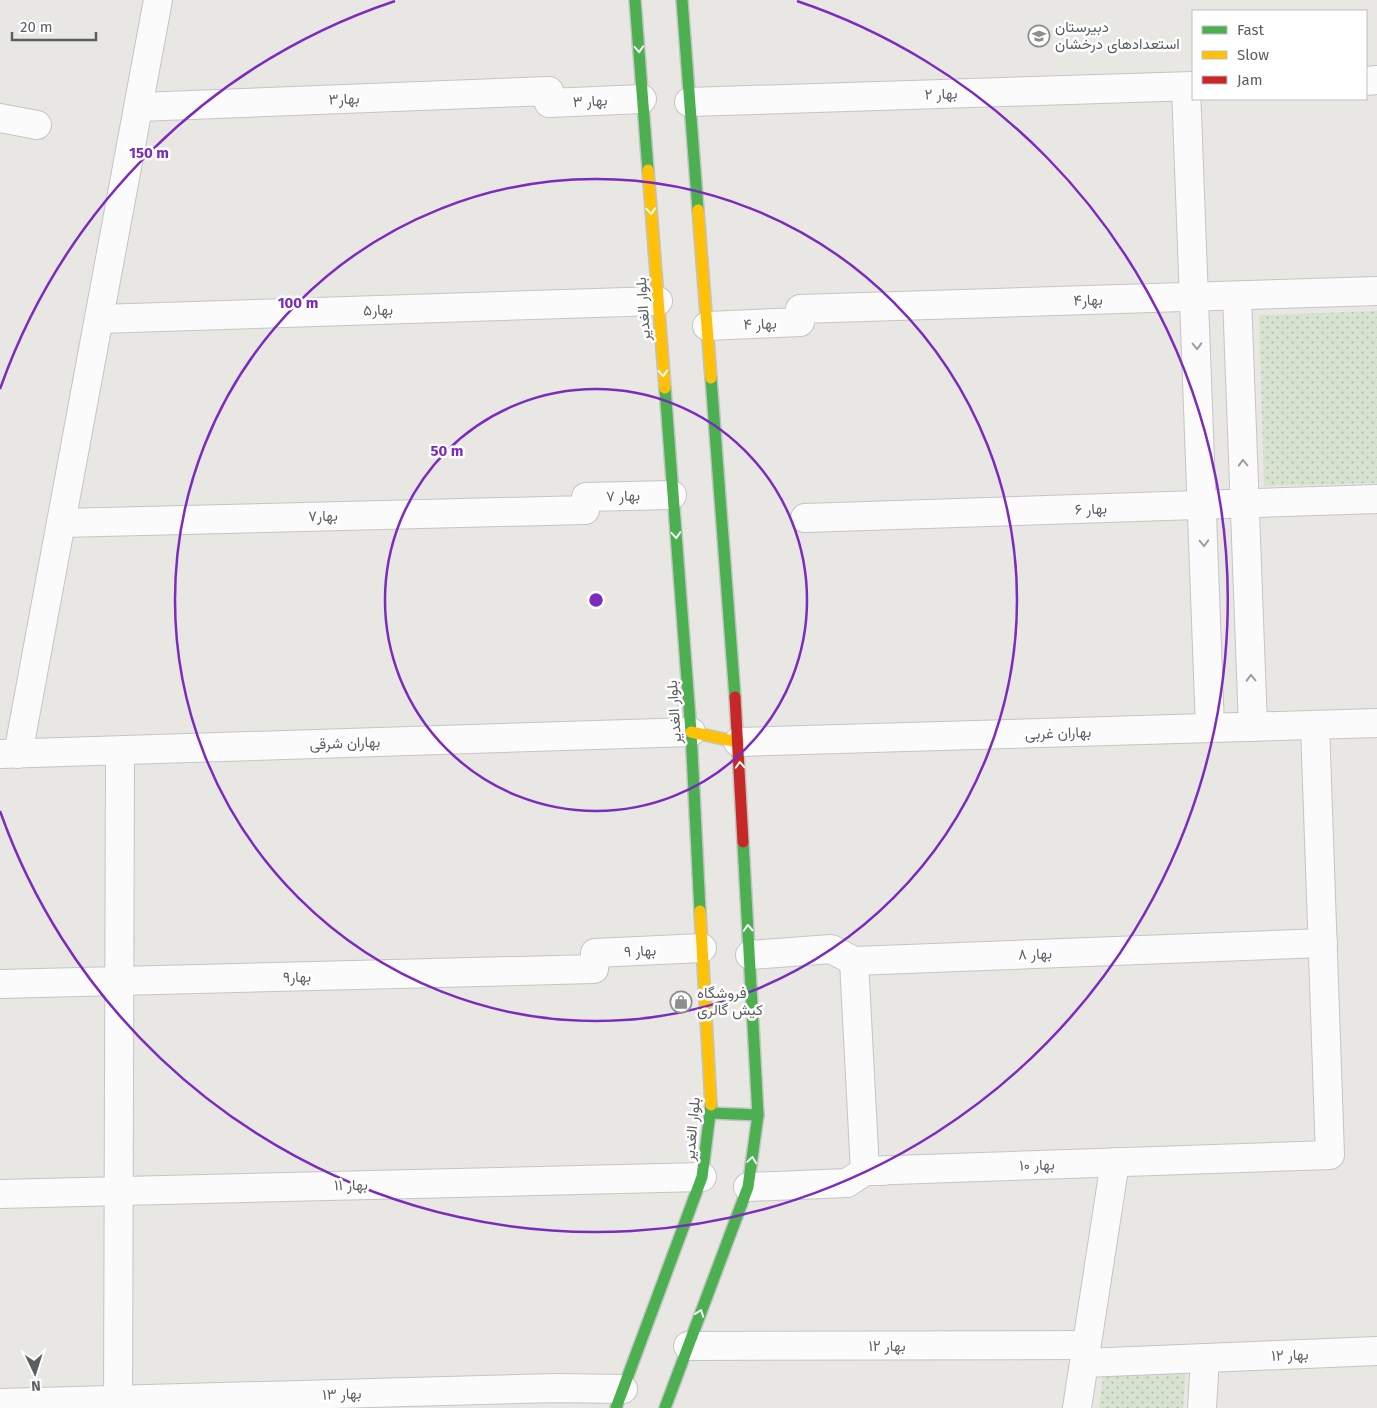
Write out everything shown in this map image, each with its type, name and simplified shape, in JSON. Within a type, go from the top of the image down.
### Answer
[{"type":"main road","name":"بلوار الغدیر","points":[[620,1399],[702,1177],[711,1113],[691,732],[635,0]]},
{"type":"main road","points":[[665,1408],[748,1188],[758,1115],[738,742],[682,0]]},
{"type":"main road","points":[[691,732],[738,742]]},
{"type":"main road","points":[[711,1113],[758,1115]]},
{"type":"street","points":[[9,754],[61,523],[158,0]]},
{"type":"street","points":[[1190,86],[1195,297],[1210,728]]},
{"type":"street","name":"بهار ۲","points":[[689,102],[1190,86]]},
{"type":"street","name":"بهار۳","points":[[139,107],[548,91]]},
{"type":"street","name":"بهار ۳","points":[[548,91],[549,103],[642,99]]},
{"type":"street","points":[[0,118],[38,125]]},
{"type":"street","name":"بهار۴","points":[[800,309],[1377,291]]},
{"type":"street","points":[[1237,296],[1253,727]]},
{"type":"street","name":"بهار۵","points":[[99,320],[658,300]]},
{"type":"street","name":"بهار ۴","points":[[706,326],[800,322],[800,309]]},
{"type":"street","name":"بهار ۷","points":[[585,510],[586,498],[672,495]]},
{"type":"street","name":"بهار ۶","points":[[806,518],[1377,499]]},
{"type":"street","name":"بهار۷","points":[[61,523],[585,510]]},
{"type":"street","name":"بهاران غربی","points":[[738,742],[1377,723]]},
{"type":"street","points":[[854,961],[865,1171],[1330,1155],[1315,725]]},
{"type":"street","name":"بهاران شرقی","points":[[9,754],[691,732]]},
{"type":"street","points":[[118,1404],[120,751]]},
{"type":"street","name":"بهار ۸","points":[[750,955],[831,949],[854,961],[1323,943]]},
{"type":"street","name":"بهار ۹","points":[[594,969],[595,953],[702,948]]},
{"type":"street","name":"بهار۹","points":[[0,984],[594,969]]},
{"type":"street","name":"بهار ۱۰","points":[[748,1188],[847,1183],[865,1171],[1330,1155]]},
{"type":"street","points":[[1077,1408],[1115,1162]]},
{"type":"street","name":"بهار ۱۱","points":[[0,1194],[702,1177]]},
{"type":"street","name":"بهار ۱۲","points":[[688,1346],[1205,1358],[1377,1351]]},
{"type":"street","points":[[1202,1408],[1205,1358]]},
{"type":"street","name":"بهار ۱۳","points":[[0,1403],[118,1404],[556,1388],[620,1399]]},
{"type":"green space","points":[[1377,311],[1377,483],[1264,486],[1259,315]]},
{"type":"green space","points":[[1186,1372],[1183,1408],[1099,1408],[1103,1376]]},
{"type":"traffic: fast","points":[[635,0],[648,170]]},
{"type":"traffic: fast","points":[[682,0],[698,210]]},
{"type":"traffic: fast","points":[[711,378],[735,697]]},
{"type":"traffic: fast","points":[[665,388],[691,732],[700,911]]},
{"type":"traffic: fast","points":[[665,1408],[748,1187],[758,1115],[743,842]]},
{"type":"traffic: fast","points":[[616,1408],[702,1177],[711,1105]]},
{"type":"traffic: fast","points":[[711,1113],[758,1115]]},
{"type":"traffic: slow","points":[[648,170],[665,388]]},
{"type":"traffic: slow","points":[[698,210],[711,378]]},
{"type":"traffic: slow","points":[[691,732],[738,742]]},
{"type":"traffic: slow","points":[[700,911],[711,1105]]},
{"type":"traffic: jam","points":[[735,697],[743,842]]},
{"type":"place","name":"دبیرستان استعدادهای درخشان","points":[[1039,36]]},
{"type":"place","name":"فروشگاه کیش گالری","points":[[681,1002]]}]
